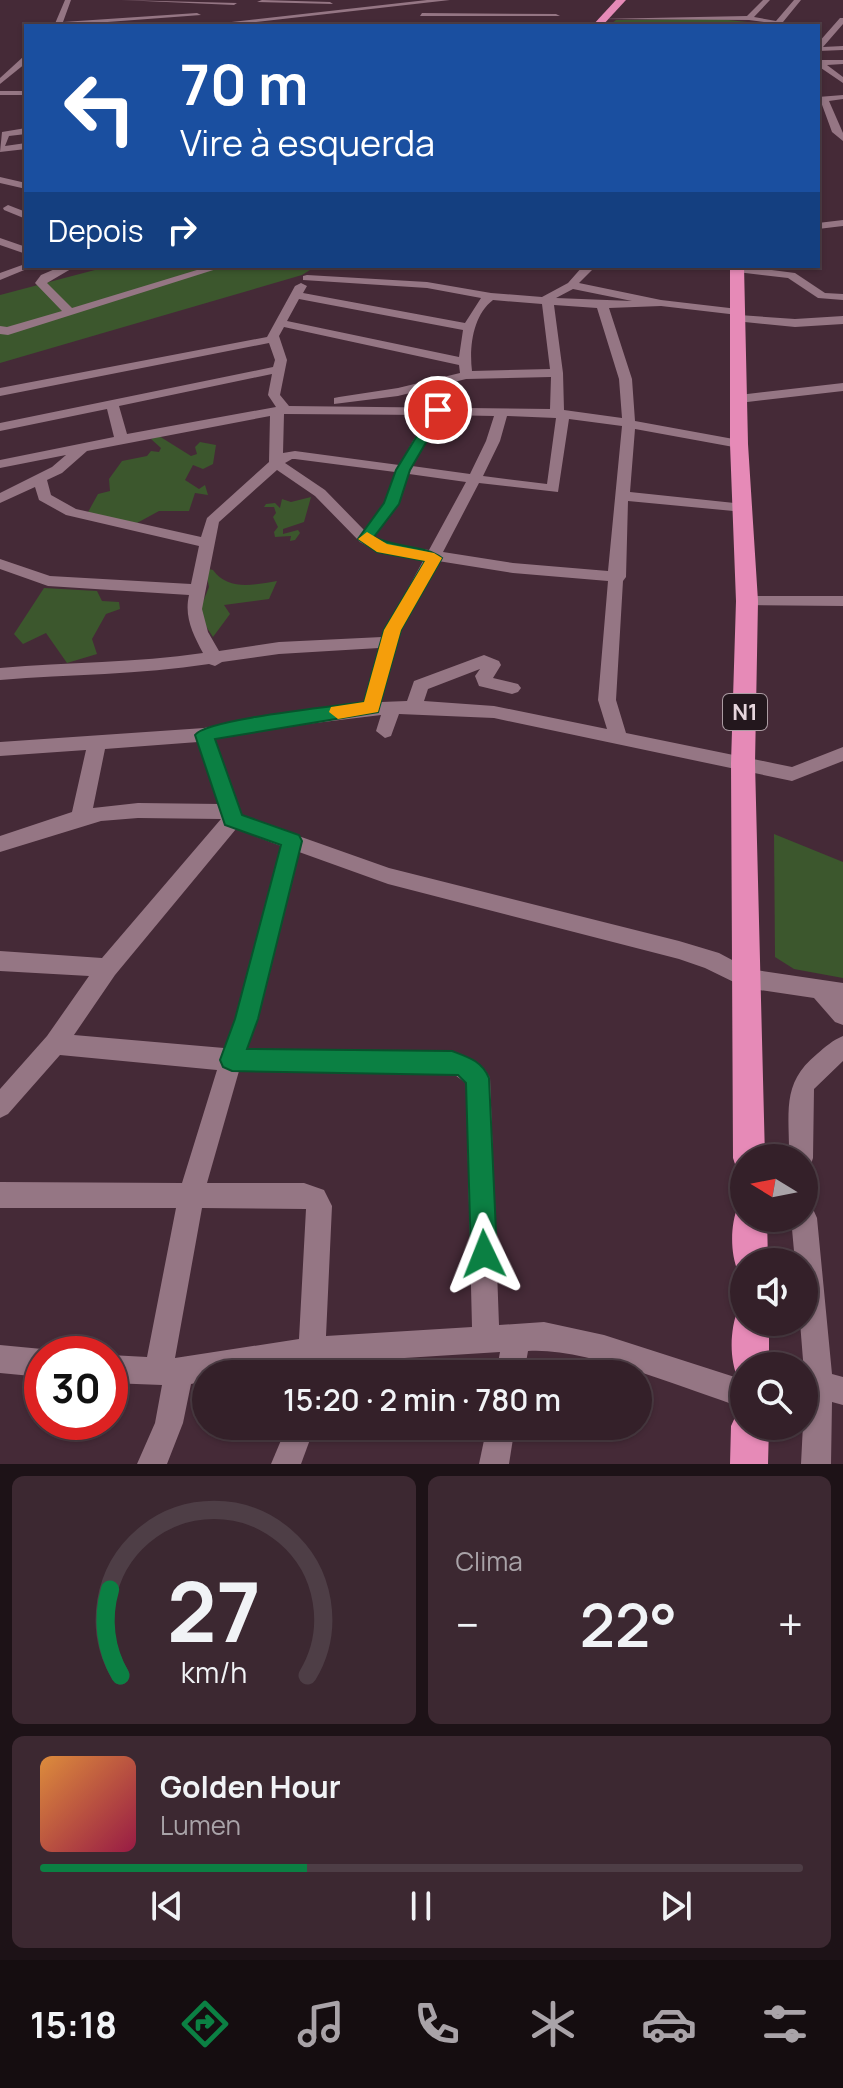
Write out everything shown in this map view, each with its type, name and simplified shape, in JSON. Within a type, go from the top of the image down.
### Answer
[{"type":"highway","points":[[599,23],[621,0]]},
{"type":"highway","name":"N1","points":[[737,268],[739,444],[747,601],[743,763],[749,1144]]},
{"type":"highway","points":[[749,1464],[750,1440]]},
{"type":"street","points":[[58,24],[68,0]]},
{"type":"street","points":[[111,21],[124,0],[234,3]]},
{"type":"street","points":[[71,24],[199,16],[244,0]]},
{"type":"street","points":[[390,0],[397,6]]},
{"type":"street","points":[[229,24],[447,0]]},
{"type":"street","points":[[749,18],[767,0]]},
{"type":"street","points":[[778,23],[798,0]]},
{"type":"street","points":[[142,19],[153,2]]},
{"type":"street","points":[[199,24],[194,20],[205,3]]},
{"type":"street","points":[[239,22],[256,5],[319,3],[358,10]]},
{"type":"street","points":[[409,5],[422,15],[425,24]]},
{"type":"street","points":[[422,15],[554,12],[560,24]]},
{"type":"street","points":[[599,23],[749,18],[783,24]]},
{"type":"street","points":[[822,36],[842,24]]},
{"type":"street","points":[[820,48],[843,48]]},
{"type":"street","points":[[4,79],[24,61]]},
{"type":"street","points":[[820,63],[843,62]]},
{"type":"street","points":[[820,64],[841,78]]},
{"type":"street","points":[[4,79],[24,76]]},
{"type":"street","points":[[820,77],[841,78]]},
{"type":"street","points":[[0,93],[24,93]]},
{"type":"street","points":[[837,134],[821,100],[843,97]]},
{"type":"street","points":[[0,147],[5,134],[24,131]]},
{"type":"street","points":[[0,180],[24,186]]},
{"type":"street","points":[[8,208],[24,215]]},
{"type":"street","points":[[820,226],[843,223]]},
{"type":"street","points":[[0,241],[24,250]]},
{"type":"street","points":[[0,277],[24,268]]},
{"type":"street","points":[[66,268],[45,277],[41,283],[70,313]]},
{"type":"street","points":[[0,330],[8,331],[215,268]]},
{"type":"street","points":[[547,298],[572,285],[583,268]]},
{"type":"street","points":[[744,268],[791,275],[822,296],[843,297]]},
{"type":"street","points":[[276,463],[281,410],[273,389],[281,360],[273,339],[311,272],[428,280],[491,296],[547,298],[602,305],[661,303]]},
{"type":"street","points":[[572,285],[661,303],[795,323],[843,320]]},
{"type":"street","points":[[296,295],[472,328]]},
{"type":"street","points":[[465,368],[480,303],[491,296]]},
{"type":"street","points":[[215,660],[196,619],[212,521],[221,510],[289,455],[553,489],[560,414],[547,298]]},
{"type":"street","points":[[602,305],[626,385],[627,488],[622,496],[607,700],[618,737]]},
{"type":"street","points":[[280,323],[465,368],[557,373]]},
{"type":"street","points":[[0,392],[273,339]]},
{"type":"street","points":[[330,410],[337,402],[386,394],[465,368]]},
{"type":"street","points":[[0,427],[280,369]]},
{"type":"street","points":[[739,399],[843,387]]},
{"type":"street","points":[[112,403],[122,440]]},
{"type":"street","points":[[0,464],[281,410],[560,414],[739,444]]},
{"type":"street","points":[[365,539],[391,504],[403,470],[438,410]]},
{"type":"street","points":[[371,708],[392,630],[475,478],[493,441],[502,411]]},
{"type":"street","points":[[0,499],[67,463],[82,448]]},
{"type":"street","points":[[276,463],[320,493],[365,539],[382,548],[434,558],[618,577]]},
{"type":"street","points":[[40,479],[44,497],[71,512],[207,543]]},
{"type":"street","points":[[622,496],[744,508]]},
{"type":"street","points":[[0,564],[48,581],[199,590]]},
{"type":"street","points":[[747,601],[843,601]]},
{"type":"street","points":[[0,674],[76,667],[150,667],[215,660],[279,648],[389,642]]},
{"type":"street","points":[[414,707],[420,685],[506,653]]},
{"type":"street","points":[[484,661],[493,665],[484,676],[485,682],[512,688]]},
{"type":"street","points":[[385,731],[392,707]]},
{"type":"street","points":[[0,749],[204,735],[266,722],[371,708],[414,707],[494,712],[792,774],[801,773],[832,755],[843,754]]},
{"type":"street","points":[[204,735],[232,816]]},
{"type":"street","points":[[81,817],[97,743]]},
{"type":"street","points":[[0,844],[42,834],[81,817],[114,813],[232,816],[388,876],[679,950],[711,960],[746,978],[843,993]]},
{"type":"street","points":[[0,1106],[55,1044],[107,968],[232,816]]},
{"type":"street","points":[[152,1464],[169,1423],[169,1373],[191,1198],[215,1107],[246,1019],[292,841]]},
{"type":"street","points":[[0,961],[107,968]]},
{"type":"street","points":[[820,989],[843,1015]]},
{"type":"street","points":[[55,1044],[232,1060],[452,1062],[466,1067],[478,1078],[486,1338]]},
{"type":"street","points":[[800,1144],[799,1103],[802,1087],[808,1076],[843,1047]]},
{"type":"street","points":[[0,1195],[304,1196],[315,1199],[319,1206],[312,1360]]},
{"type":"street","points":[[806,1232],[831,1388],[816,1464]]},
{"type":"street","points":[[326,1360],[486,1338],[544,1336],[574,1341],[730,1390]]},
{"type":"street","points":[[512,1360],[516,1337]]},
{"type":"street","points":[[0,1359],[24,1361]]},
{"type":"street","points":[[128,1370],[192,1371]]},
{"type":"street","points":[[286,1464],[295,1440]]},
{"type":"street","points":[[494,1464],[498,1440]]},
{"type":"green space","points":[[719,19],[766,24],[611,24],[616,20]]},
{"type":"green space","points":[[102,268],[310,270],[302,275],[0,363],[0,295]]},
{"type":"green space","points":[[159,436],[191,456],[197,454],[195,447],[200,442],[216,445],[213,464],[203,469],[193,465],[185,480],[199,489],[205,485],[208,495],[195,493],[189,511],[159,511],[137,523],[87,514],[98,494],[110,491],[109,479],[122,461],[147,456],[151,451],[159,452],[161,448],[151,439]]},
{"type":"green space","points":[[311,497],[304,522],[283,529],[283,534],[298,530],[300,533],[295,540],[290,541],[291,536],[275,537],[278,527],[273,517],[276,513],[274,507],[264,507],[266,504],[275,503],[280,508],[282,499],[291,502]]},
{"type":"green space","points":[[205,568],[234,584],[277,581],[269,599],[224,605],[230,614],[213,637],[198,614],[209,587]]},
{"type":"green space","points":[[44,588],[97,591],[102,601],[119,602],[120,609],[106,614],[92,639],[97,654],[67,663],[46,633],[23,644],[14,634]]},
{"type":"green space","points":[[774,834],[843,862],[843,978],[794,969],[775,957]]},
{"type":"slow traffic","points":[[338,712],[371,708],[392,630],[434,558],[382,548],[365,539],[367,537]]},
{"type":"route","points":[[438,410],[403,470],[391,504],[365,539],[382,548],[434,558],[392,630],[371,708],[266,722],[204,735],[232,812],[232,820],[292,841],[246,1019],[232,1060],[452,1062],[466,1067],[478,1078],[484,1254]]}]
